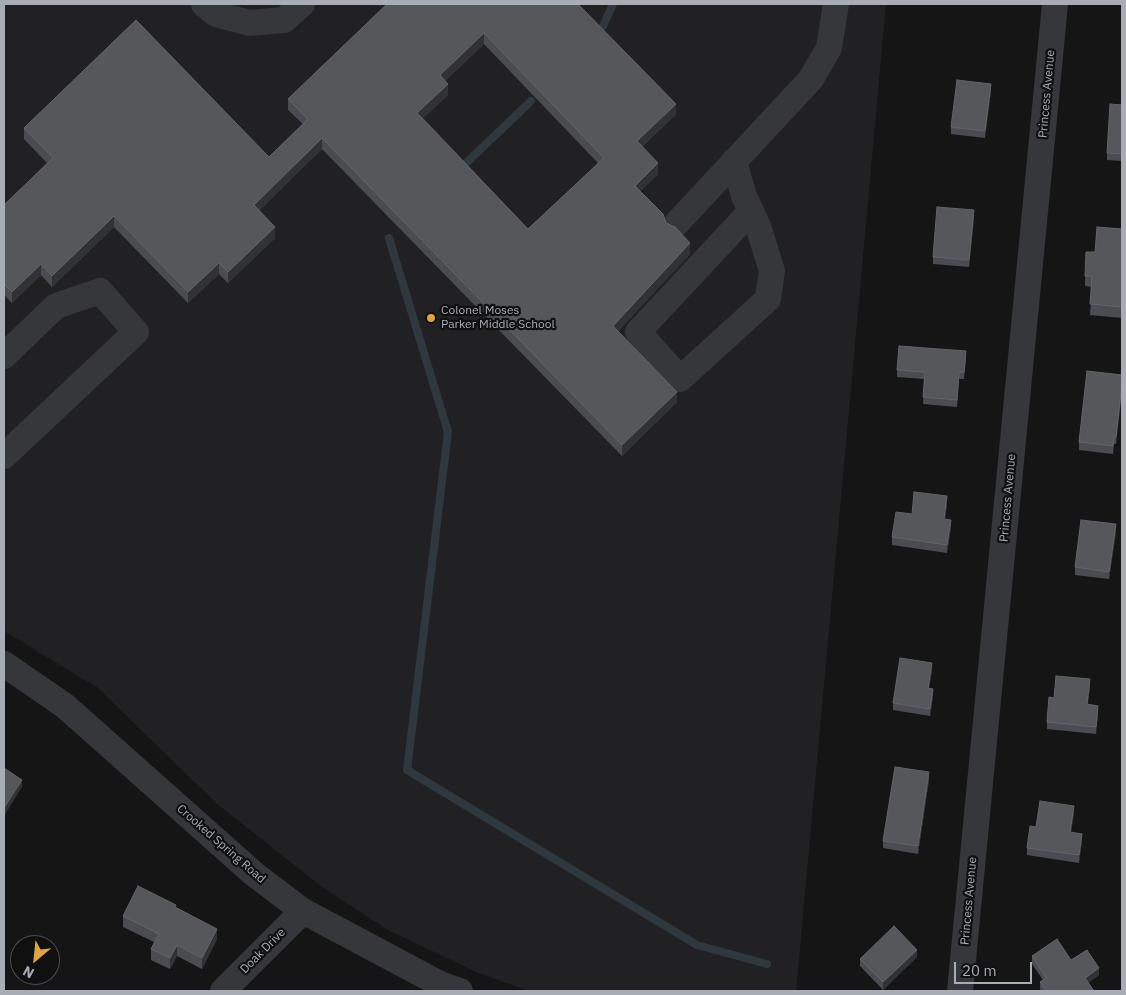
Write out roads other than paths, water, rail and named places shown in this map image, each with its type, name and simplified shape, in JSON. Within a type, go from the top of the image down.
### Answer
[{"type":"street","points":[[204,4],[216,14],[249,23],[284,20],[302,4]]},
{"type":"street","points":[[677,223],[811,79],[829,48],[836,4]]},
{"type":"street","name":"Princess Avenue","points":[[960,991],[1055,4]]},
{"type":"street","points":[[734,161],[744,196],[760,230],[772,271],[768,299],[680,379],[638,332],[751,211]]},
{"type":"street","points":[[4,356],[56,306],[100,291],[136,332],[4,456]]},
{"type":"street","name":"Crooked Spring Road","points":[[4,664],[65,706],[254,874],[304,911],[440,984],[460,991]]},
{"type":"street","name":"Doak Drive","points":[[223,991],[304,911]]},
{"type":"waterway","points":[[603,26],[613,4]]},
{"type":"waterway","points":[[463,166],[531,101]]},
{"type":"waterway","points":[[389,238],[448,432],[407,770],[697,945],[767,964]]},
{"type":"place","name":"Colonel Moses Parker Middle School","points":[[431,318]]}]
